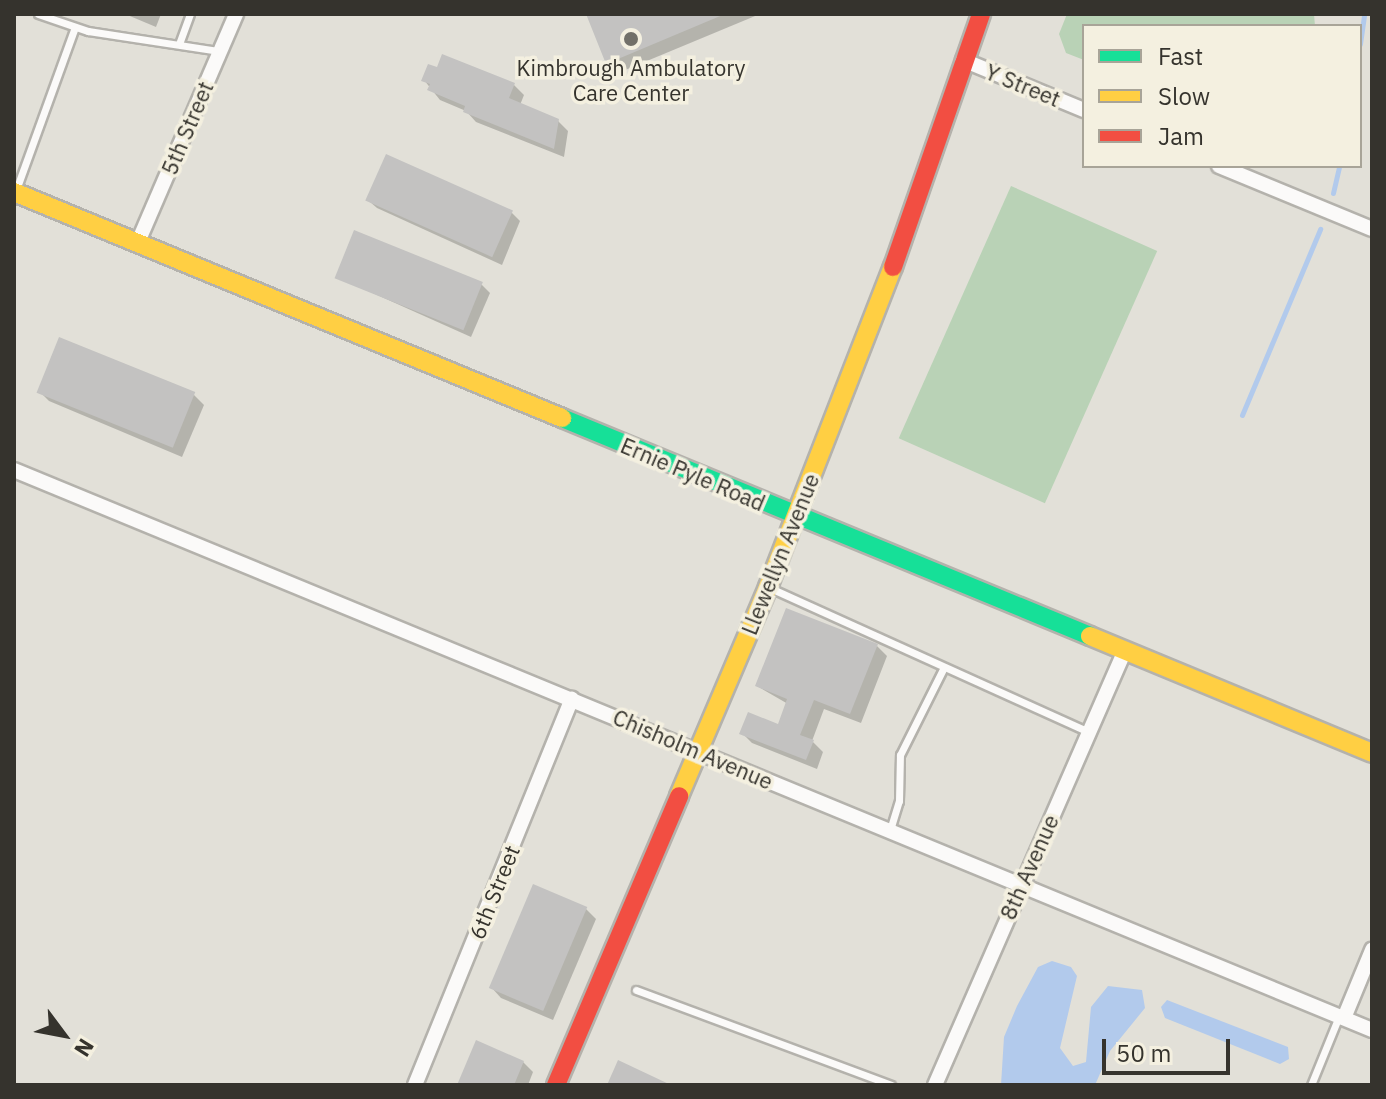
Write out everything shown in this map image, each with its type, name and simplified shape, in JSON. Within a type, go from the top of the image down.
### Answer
[{"type":"street","name":"5th Street","points":[[138,242],[236,14]]},
{"type":"street","name":"Llewellyn Avenue","points":[[556,1085],[768,587],[903,245],[981,14]]},
{"type":"street","name":"Y Street","points":[[963,60],[1082,109]]},
{"type":"street","points":[[1224,168],[1372,229]]},
{"type":"street","name":"Ernie Pyle Road","points":[[15,192],[1372,753]]},
{"type":"street","name":"Chisholm Avenue","points":[[14,470],[1372,1030]]},
{"type":"street","name":"8th Avenue","points":[[935,1085],[1125,650]]},
{"type":"street","name":"6th Street","points":[[415,1085],[572,699]]},
{"type":"street","points":[[1342,1017],[1372,950]]},
{"type":"lane","points":[[38,14],[75,27],[220,51]]},
{"type":"lane","points":[[179,44],[190,14]]},
{"type":"lane","points":[[15,192],[75,27]]},
{"type":"lane","points":[[768,587],[1089,732]]},
{"type":"lane","points":[[890,830],[899,801],[900,755],[944,667]]},
{"type":"lane","points":[[636,990],[891,1085]]},
{"type":"lane","points":[[1311,1085],[1342,1017]]},
{"type":"green space","points":[[1067,14],[1314,14],[1315,24],[1082,24],[1082,59],[1066,53],[1059,34]]},
{"type":"green space","points":[[1011,186],[1157,251],[1045,503],[899,438]]},
{"type":"water","points":[[1052,961],[1071,967],[1077,976],[1060,1048],[1073,1066],[1086,1062],[1091,1007],[1108,986],[1142,990],[1145,1008],[1110,1051],[1095,1085],[1001,1085],[1004,1037],[1038,967]]},
{"type":"water","points":[[1167,1000],[1288,1047],[1289,1059],[1280,1064],[1165,1018],[1161,1007]]},
{"type":"building","name":"Kimbrough Ambulatory Care Center","points":[[586,14],[725,14],[606,64]]},
{"type":"building","points":[[442,54],[515,83],[509,98],[559,119],[554,149],[463,112],[465,106],[427,90],[430,84],[421,81],[428,64],[437,67]]},
{"type":"building","points":[[386,154],[513,211],[492,257],[365,201]]},
{"type":"building","points":[[354,230],[483,282],[463,330],[335,278]]},
{"type":"building","points":[[59,337],[195,392],[173,448],[37,393]]},
{"type":"building","points":[[786,608],[878,644],[850,714],[814,700],[800,735],[814,740],[806,760],[739,734],[748,712],[778,724],[787,699],[755,686]]},
{"type":"building","points":[[533,884],[587,907],[543,1011],[489,988]]},
{"type":"building","points":[[476,1040],[524,1061],[514,1085],[457,1085]]},
{"type":"building","points":[[618,1060],[671,1085],[607,1085]]},
{"type":"waterway","points":[[1362,29],[1364,14]]},
{"type":"waterway","points":[[1333,193],[1339,168]]},
{"type":"waterway","points":[[1242,415],[1320,229]]},
{"type":"traffic: fast","points":[[562,418],[1090,636]]},
{"type":"traffic: slow","points":[[14,192],[562,418]]},
{"type":"traffic: slow","points":[[679,796],[768,587],[893,267]]},
{"type":"traffic: slow","points":[[1090,636],[1372,753]]},
{"type":"traffic: jam","points":[[893,267],[981,14]]},
{"type":"traffic: jam","points":[[556,1085],[679,796]]},
{"type":"place","name":"Kimbrough Ambulatory Care Center","points":[[631,39]]}]
